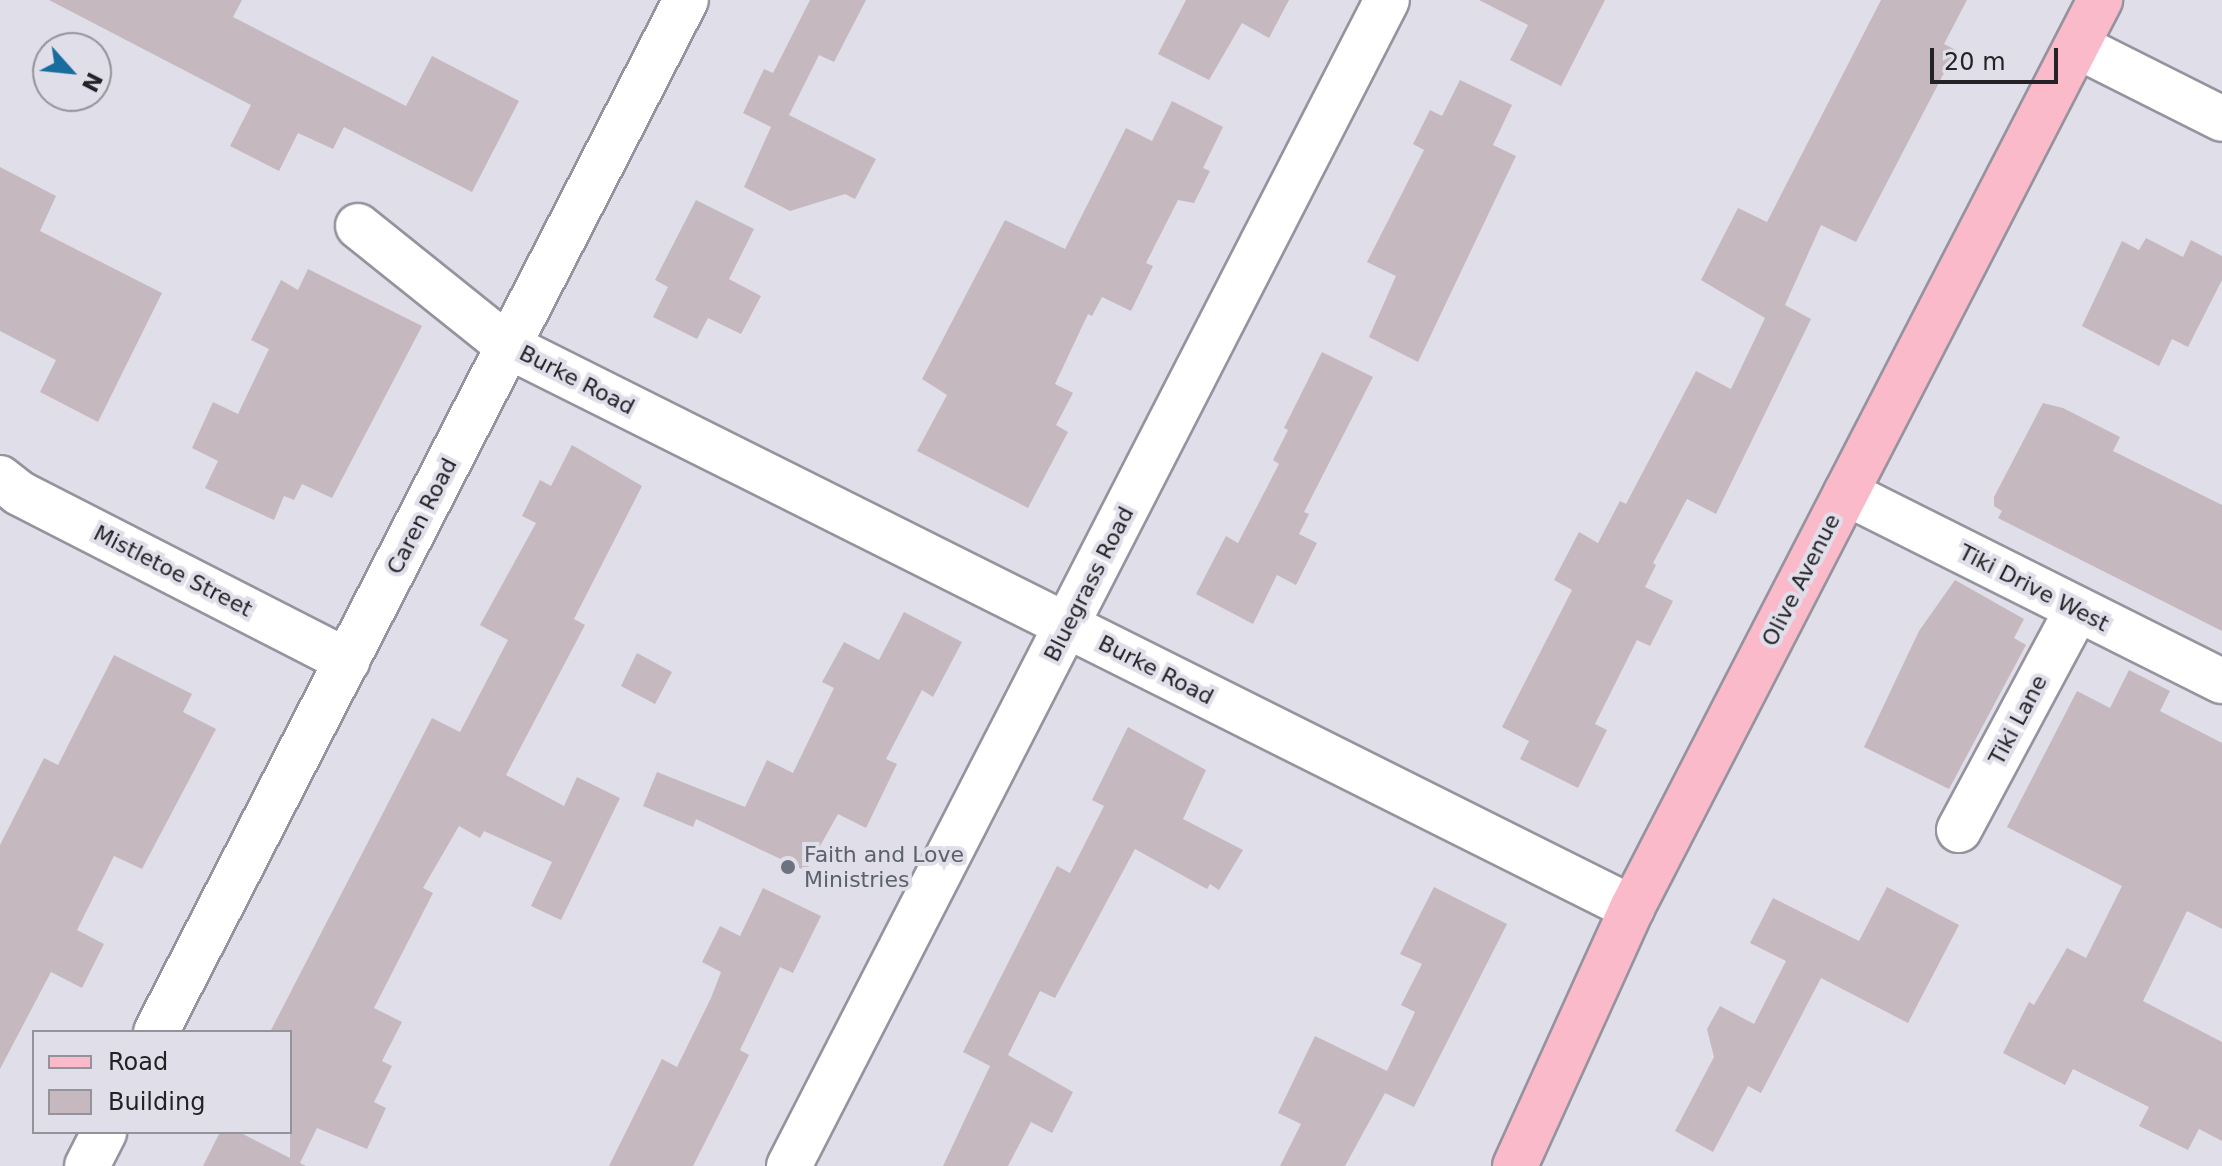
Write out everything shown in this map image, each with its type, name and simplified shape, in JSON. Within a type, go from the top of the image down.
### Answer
[{"type":"main road","name":"Olive Avenue","points":[[1515,1166],[1632,908],[2100,0]]},
{"type":"street","name":"Caren Road","points":[[157,1030],[686,0]]},
{"type":"street","name":"Bluegrass Road","points":[[789,1166],[1387,0]]},
{"type":"street","points":[[2077,46],[2222,119]]},
{"type":"street","name":"Burke Road","points":[[358,226],[508,346],[1632,908]]},
{"type":"street","name":"Mistletoe Street","points":[[0,478],[19,493],[348,661]]},
{"type":"street","name":"Tiki Drive West","points":[[1846,493],[2222,681]]},
{"type":"street","name":"Tiki Lane","points":[[1959,830],[2077,610]]},
{"type":"street","points":[[87,1166],[103,1134]]},
{"type":"building","points":[[49,0],[242,0],[233,17],[406,106],[432,56],[519,101],[472,192],[344,127],[333,149],[298,133],[279,171],[230,146],[251,105]]},
{"type":"building","points":[[810,0],[866,0],[834,62],[819,55],[789,115],[876,159],[855,199],[845,194],[790,211],[744,187],[771,127],[743,113],[764,69],[773,73]]},
{"type":"building","points":[[1186,0],[1289,0],[1269,38],[1242,23],[1209,80],[1158,54]]},
{"type":"building","points":[[1479,0],[1605,0],[1561,86],[1510,60],[1528,25]]},
{"type":"building","points":[[1881,0],[1967,0],[1944,44],[1956,50],[1856,242],[1821,225],[1785,305],[1811,319],[1716,514],[1687,499],[1653,563],[1656,565],[1645,587],[1673,601],[1650,646],[1637,640],[1595,724],[1607,730],[1578,788],[1520,759],[1529,741],[1502,727],[1572,590],[1554,580],[1579,532],[1598,543],[1620,501],[1626,504],[1696,371],[1731,389],[1765,318],[1701,280],[1738,208],[1767,222]]},
{"type":"building","points":[[1460,80],[1512,105],[1493,145],[1516,156],[1418,362],[1369,337],[1396,276],[1367,262],[1424,150],[1413,144],[1430,110],[1442,116]]},
{"type":"building","points":[[1172,101],[1223,127],[1203,168],[1210,171],[1194,203],[1178,200],[1146,263],[1153,266],[1131,311],[1102,297],[1092,316],[1088,314],[1055,384],[1073,393],[1056,425],[1068,432],[1028,508],[917,451],[947,395],[922,379],[1005,220],[1065,249],[1126,128],[1152,141]]},
{"type":"building","points":[[0,167],[56,196],[40,231],[162,293],[98,422],[40,392],[56,360],[0,331]]},
{"type":"building","points":[[696,200],[754,229],[729,279],[761,296],[741,334],[708,318],[697,339],[653,317],[668,287],[655,280]]},
{"type":"building","points":[[2146,238],[2183,257],[2191,240],[2222,256],[2222,280],[2188,347],[2172,339],[2159,366],[2082,326],[2122,241],[2139,250]]},
{"type":"building","points":[[308,269],[422,326],[332,498],[302,484],[294,500],[284,496],[274,520],[205,488],[218,461],[192,448],[213,402],[238,414],[269,349],[251,340],[281,280],[298,290]]},
{"type":"building","points":[[1322,352],[1373,377],[1304,512],[1309,514],[1299,534],[1317,543],[1296,585],[1277,575],[1253,624],[1196,594],[1226,536],[1238,543],[1279,464],[1273,460],[1288,430],[1284,428]]},
{"type":"building","points":[[2043,403],[2063,408],[2120,437],[2113,451],[2222,505],[2222,631],[1998,518],[2002,511],[1994,506],[1994,497]]},
{"type":"building","points":[[572,445],[642,486],[574,619],[585,625],[506,775],[564,806],[577,777],[620,798],[561,920],[531,906],[552,862],[484,831],[480,838],[459,826],[423,888],[433,893],[374,1008],[402,1022],[382,1061],[392,1066],[374,1102],[386,1108],[367,1149],[317,1128],[300,1163],[306,1166],[203,1166],[219,1134],[243,1134],[290,1158],[292,1030],[271,1030],[432,718],[460,732],[508,640],[480,625],[536,523],[522,516],[540,480],[551,486]]},
{"type":"building","points":[[1955,580],[2024,619],[2014,638],[2026,645],[1949,789],[1864,747],[1919,631]]},
{"type":"building","points":[[904,612],[962,642],[933,697],[922,690],[886,759],[897,764],[866,828],[838,814],[806,871],[696,819],[693,827],[643,806],[657,772],[745,807],[767,760],[793,773],[834,688],[822,682],[844,642],[879,660]]},
{"type":"building","points":[[637,653],[672,672],[655,704],[621,686]]},
{"type":"building","points":[[114,655],[192,694],[183,712],[216,729],[142,869],[114,856],[77,930],[104,944],[82,988],[51,972],[0,1069],[0,845],[44,758],[58,765]]},
{"type":"building","points":[[2129,670],[2170,691],[2160,711],[2222,743],[2222,929],[2187,911],[2143,1001],[2222,1042],[2222,1141],[2199,1129],[2188,1150],[2139,1126],[2149,1107],[2073,1069],[2065,1085],[2003,1053],[2029,1002],[2034,1005],[2067,948],[2086,958],[2122,886],[2007,827],[2077,691],[2110,708]]},
{"type":"building","points":[[1128,727],[1206,770],[1183,819],[1243,850],[1219,890],[1210,884],[1207,889],[1135,849],[1055,998],[1040,991],[1008,1055],[1073,1092],[1052,1133],[1031,1122],[1008,1166],[943,1166],[990,1066],[963,1052],[1057,866],[1070,873],[1104,806],[1092,800]]},
{"type":"building","points":[[1434,887],[1507,924],[1414,1107],[1385,1093],[1345,1166],[1280,1166],[1301,1124],[1278,1113],[1315,1036],[1387,1071],[1415,1012],[1401,1005],[1422,964],[1400,954]]},
{"type":"building","points":[[1887,887],[1959,925],[1908,1023],[1821,978],[1761,1093],[1748,1086],[1713,1152],[1675,1131],[1714,1057],[1707,1029],[1720,1006],[1754,1024],[1786,961],[1750,943],[1773,898],[1859,941]]},
{"type":"building","points":[[763,888],[821,916],[793,973],[780,967],[740,1050],[749,1055],[693,1166],[609,1166],[662,1059],[677,1067],[711,998],[721,972],[702,962],[720,926],[740,936]]},
{"type":"place","name":"Faith and Love Ministries","points":[[788,867]]}]
